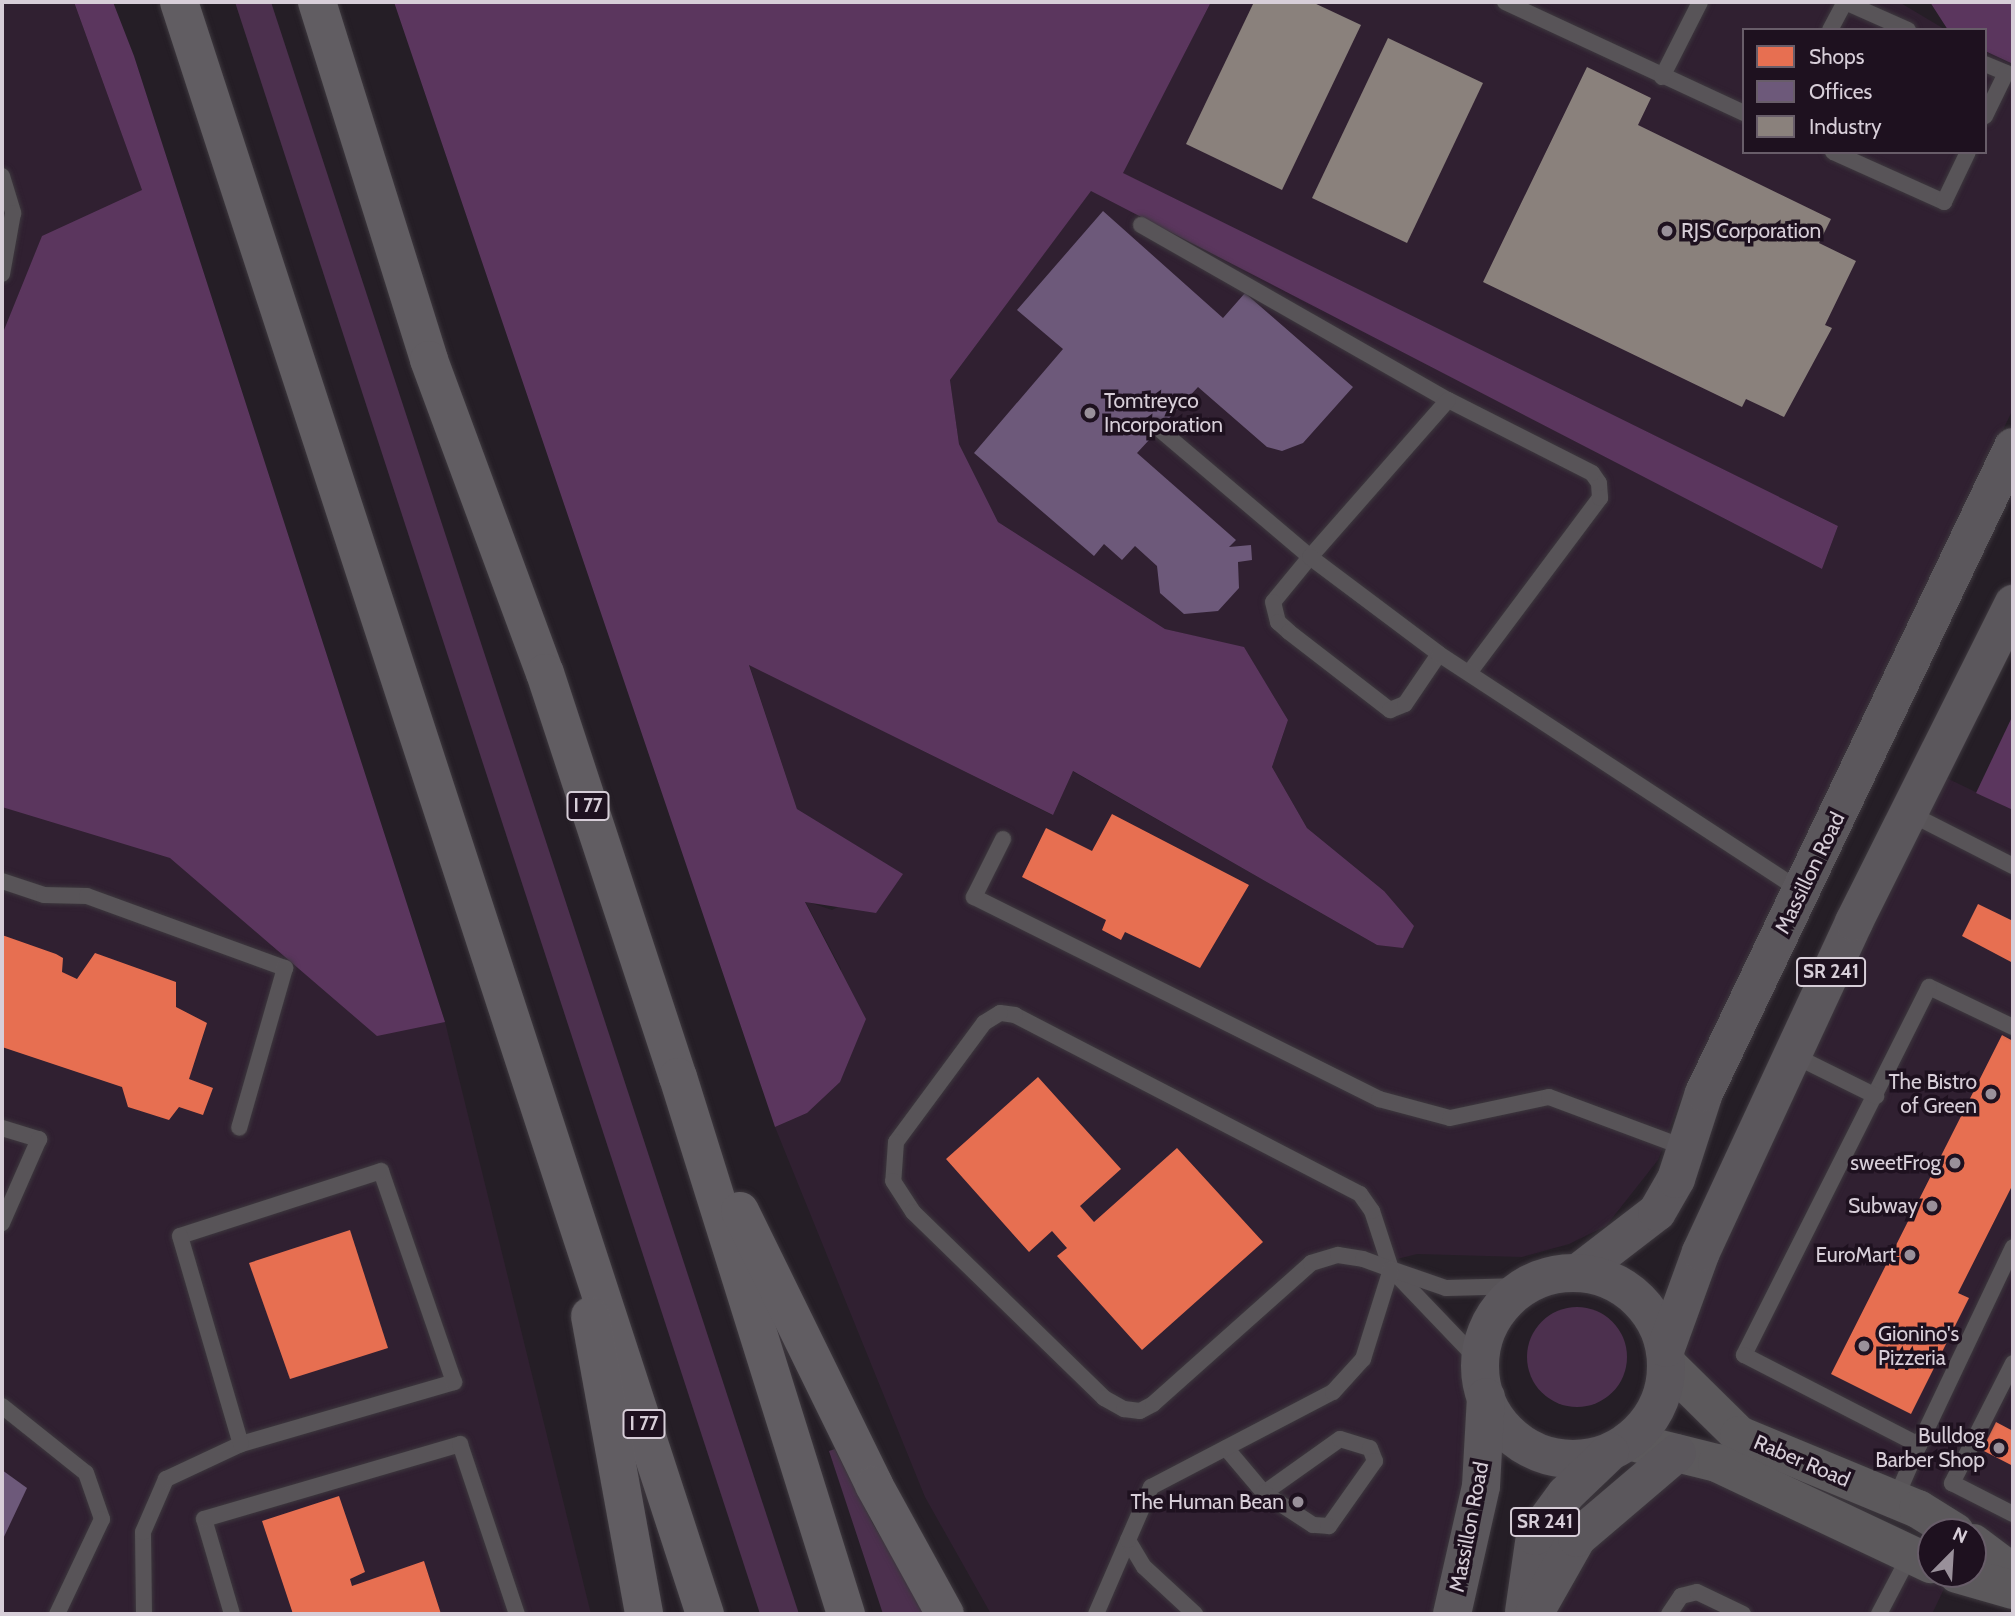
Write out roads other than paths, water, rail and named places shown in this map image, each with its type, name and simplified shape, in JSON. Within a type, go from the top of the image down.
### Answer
[{"type":"highway","name":"I 77","points":[[179,2],[705,1614]]},
{"type":"highway","name":"I 77","points":[[317,2],[429,360],[545,673],[678,1077],[846,1614]]},
{"type":"highway","points":[[678,1077],[867,1472],[945,1614]]},
{"type":"highway","points":[[582,1234],[601,1393],[644,1614]]},
{"type":"main road","name":"Massillon Road","points":[[1579,1272],[1657,1212],[1686,1148],[1704,1093],[2013,447]]},
{"type":"main road","name":"SR 241","points":[[1667,1356],[1701,1252],[1909,813],[2013,604]]},
{"type":"main road","points":[[1579,1272],[1609,1278],[1634,1294],[1655,1318],[1667,1356],[1657,1410],[1619,1447],[1579,1460],[1548,1456],[1519,1442],[1496,1419],[1483,1379],[1485,1332],[1522,1286],[1579,1272]]},
{"type":"main road","name":"Massillon Road","points":[[1452,1614],[1481,1486],[1483,1379]]},
{"type":"main road","name":"SR 241","points":[[1524,1614],[1535,1536],[1566,1494],[1619,1447]]},
{"type":"main road","points":[[1534,1614],[1577,1538],[1677,1453]]},
{"type":"street","name":"Raber Road","points":[[1667,1356],[1739,1435],[1895,1500],[1929,1518]]},
{"type":"street","name":"Raber Road","points":[[1619,1447],[1677,1453],[1717,1463],[1917,1559]]},
{"type":"street","points":[[1987,1554],[2013,1573]]},
{"type":"street","points":[[1987,1583],[2013,1590]]},
{"type":"lane","points":[[1505,2],[1742,112]]},
{"type":"lane","points":[[1662,77],[1700,2]]},
{"type":"lane","points":[[1831,28],[1845,2],[1904,28]]},
{"type":"lane","points":[[1987,65],[2006,73],[1987,112]]},
{"type":"lane","points":[[1837,154],[1944,202],[1967,154]]},
{"type":"lane","points":[[2,176],[13,213],[2,274]]},
{"type":"lane","points":[[1142,225],[1448,400],[1592,473],[1599,483],[1600,498],[1469,673]]},
{"type":"lane","points":[[1439,654],[1402,708],[1384,707],[1278,622],[1273,602],[1448,400]]},
{"type":"lane","points":[[1158,428],[1310,557],[1439,654],[1801,891]]},
{"type":"lane","points":[[1909,813],[2013,866]]},
{"type":"lane","points":[[1003,839],[974,897],[1379,1099],[1450,1118],[1549,1097],[1686,1148]]},
{"type":"lane","points":[[2,881],[44,895],[87,896],[285,968],[239,1128]]},
{"type":"lane","points":[[1919,1445],[1744,1355],[1929,987],[2013,1027]]},
{"type":"lane","points":[[1483,1379],[1391,1269],[1372,1210],[1360,1194],[1015,1015],[1000,1013],[984,1023],[896,1142],[893,1181],[913,1212],[1104,1398],[1124,1409],[1140,1411],[1153,1404],[1311,1263],[1338,1255],[1391,1269],[1446,1288],[1522,1286]]},
{"type":"lane","points":[[1793,1055],[1876,1096]]},
{"type":"lane","points":[[2,1128],[38,1139],[2,1223]]},
{"type":"lane","points":[[144,1614],[143,1532],[166,1479],[241,1444],[454,1382],[381,1171],[180,1236],[241,1444]]},
{"type":"lane","points":[[1895,1500],[2013,1247]]},
{"type":"lane","points":[[1096,1614],[1152,1487],[1334,1392],[1363,1359],[1391,1269]]},
{"type":"lane","points":[[2013,1363],[1952,1483],[2013,1514]]},
{"type":"lane","points":[[2,1406],[86,1473],[102,1519],[57,1614]]},
{"type":"lane","points":[[1226,1448],[1264,1493],[1313,1525],[1329,1526],[1375,1461],[1370,1448],[1340,1439],[1264,1493]]},
{"type":"lane","points":[[232,1614],[204,1519],[460,1444],[517,1614]]},
{"type":"lane","points":[[1128,1540],[1144,1567],[1195,1614]]},
{"type":"lane","points":[[1879,1614],[1917,1564]]},
{"type":"lane","points":[[1669,1614],[1681,1596],[1696,1591],[1743,1614]]},
{"type":"place","name":"RJS Corporation","points":[[1667,231]]},
{"type":"place","name":"Tomtreyco Incorporation","points":[[1090,413]]},
{"type":"place","name":"The Bistro of Green","points":[[1991,1094]]},
{"type":"place","name":"sweetFrog","points":[[1955,1163]]},
{"type":"place","name":"Subway","points":[[1932,1206]]},
{"type":"place","name":"EuroMart","points":[[1910,1255]]},
{"type":"place","name":"Gionino's Pizzeria","points":[[1864,1346]]},
{"type":"place","name":"Bulldog Barber Shop","points":[[1999,1448]]},
{"type":"place","name":"The Human Bean","points":[[1298,1502]]}]
